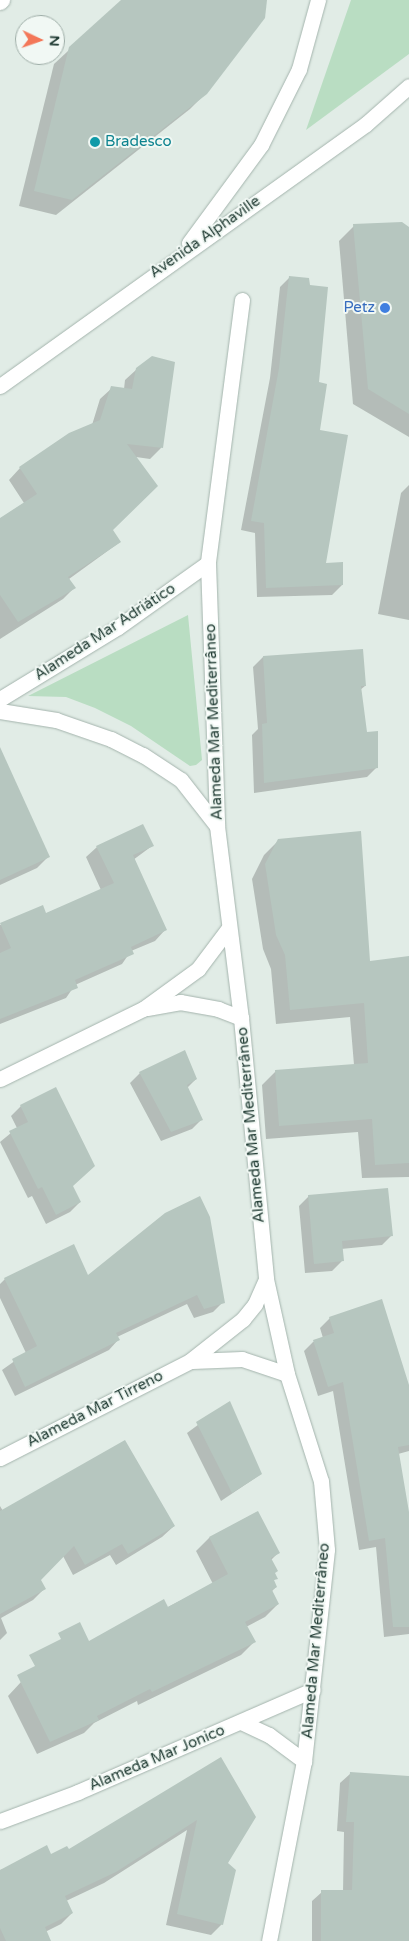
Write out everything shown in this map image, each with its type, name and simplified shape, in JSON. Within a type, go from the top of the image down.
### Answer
[{"type":"street","points":[[180,254],[261,145],[299,69],[318,0]]},
{"type":"street","name":"Avenida Alphaville","points":[[0,386],[180,254],[366,124],[409,86]]},
{"type":"street","name":"Alameda Mar Mediterrâneo","points":[[242,300],[208,563],[217,826],[228,929],[241,1018],[266,1279],[287,1374],[321,1481],[327,1550],[304,1761],[270,1941]]},
{"type":"street","name":"Alameda Mar Adriático","points":[[0,699],[118,627],[208,563]]},
{"type":"street","points":[[0,711],[56,720],[111,739],[143,755],[181,780],[217,826]]},
{"type":"street","points":[[0,1079],[143,1009],[198,969],[228,929]]},
{"type":"street","points":[[143,1009],[180,1002],[218,1009],[241,1018]]},
{"type":"street","name":"Alameda Mar Tirreno","points":[[0,1458],[190,1361],[243,1319],[256,1304],[266,1279]]},
{"type":"street","name":"Alameda Mar Tirreno","points":[[190,1361],[226,1357],[264,1365],[287,1374]]},
{"type":"street","name":"Alameda Mar Jonico","points":[[0,1821],[78,1792],[313,1690]]},
{"type":"street","points":[[241,1722],[269,1734],[304,1761]]},
{"type":"green space","points":[[351,0],[409,0],[409,54],[306,130]]},
{"type":"green space","points":[[188,615],[202,760],[196,765],[190,766],[131,726],[95,708],[66,697],[28,696]]},
{"type":"building","name":"Bradesco","points":[[121,0],[267,0],[265,18],[207,94],[72,200],[34,191],[69,47]]},
{"type":"building","name":"Petz","points":[[402,222],[409,227],[409,414],[368,389],[353,224]]},
{"type":"building","points":[[289,276],[309,278],[310,285],[328,287],[319,382],[327,384],[320,430],[348,435],[326,563],[343,562],[343,585],[266,588],[264,523],[251,521],[279,368]]},
{"type":"building","points":[[152,356],[175,362],[163,448],[127,444],[158,486],[113,530],[121,542],[68,577],[76,588],[18,622],[0,595],[0,518],[37,494],[19,467],[69,433],[100,420],[111,386],[132,389],[136,368]]},
{"type":"building","points":[[363,649],[366,686],[361,686],[367,732],[378,731],[378,768],[264,783],[262,724],[267,723],[263,656]]},
{"type":"building","points":[[0,747],[50,857],[0,880]]},
{"type":"building","points":[[143,824],[154,846],[133,855],[167,930],[131,947],[134,954],[75,980],[78,988],[0,1019],[0,953],[11,948],[0,923],[43,905],[46,913],[114,883],[96,846]]},
{"type":"building","points":[[361,831],[370,961],[409,956],[409,1163],[375,1165],[372,1119],[279,1126],[275,1070],[368,1063],[364,1003],[290,1010],[285,955],[276,935],[265,864],[278,839]]},
{"type":"building","points":[[185,1050],[197,1079],[187,1085],[203,1120],[171,1132],[139,1072]]},
{"type":"building","points":[[56,1087],[95,1166],[73,1186],[81,1202],[56,1215],[42,1187],[38,1189],[9,1131],[28,1122],[20,1105]]},
{"type":"building","points":[[388,1188],[393,1236],[342,1241],[344,1261],[314,1264],[308,1195]]},
{"type":"building","points":[[200,1196],[210,1217],[225,1303],[204,1309],[197,1295],[116,1333],[120,1340],[25,1387],[12,1359],[37,1346],[4,1278],[74,1244],[88,1275],[165,1213]]},
{"type":"building","points":[[382,1299],[409,1385],[409,1445],[398,1447],[409,1512],[409,1627],[393,1627],[385,1538],[369,1541],[343,1382],[328,1387],[313,1340],[334,1333],[329,1317]]},
{"type":"building","points":[[230,1401],[262,1474],[232,1493],[196,1422]]},
{"type":"building","points":[[125,1440],[175,1526],[128,1554],[122,1544],[85,1565],[74,1546],[41,1580],[46,1589],[0,1614],[0,1511]]},
{"type":"building","points":[[258,1511],[280,1553],[271,1558],[278,1571],[275,1573],[278,1579],[274,1580],[277,1587],[272,1590],[279,1604],[245,1622],[256,1642],[152,1692],[150,1689],[97,1716],[99,1720],[50,1742],[17,1675],[35,1666],[29,1655],[61,1639],[58,1633],[80,1622],[89,1641],[164,1599],[168,1607],[228,1574],[209,1537]]},
{"type":"building","points":[[221,1757],[256,1817],[228,1863],[236,1870],[223,1925],[177,1914],[197,1820],[116,1872],[65,1896],[73,1913],[45,1927],[51,1941],[6,1941],[0,1928],[0,1870],[47,1845],[51,1854],[67,1846],[69,1849]]},
{"type":"building","points":[[350,1772],[409,1776],[409,1941],[321,1941],[321,1890],[352,1890],[354,1822],[346,1822]]},
{"type":"place","name":"Bradesco","points":[[95,142]]},
{"type":"place","name":"Petz","points":[[385,308]]}]
